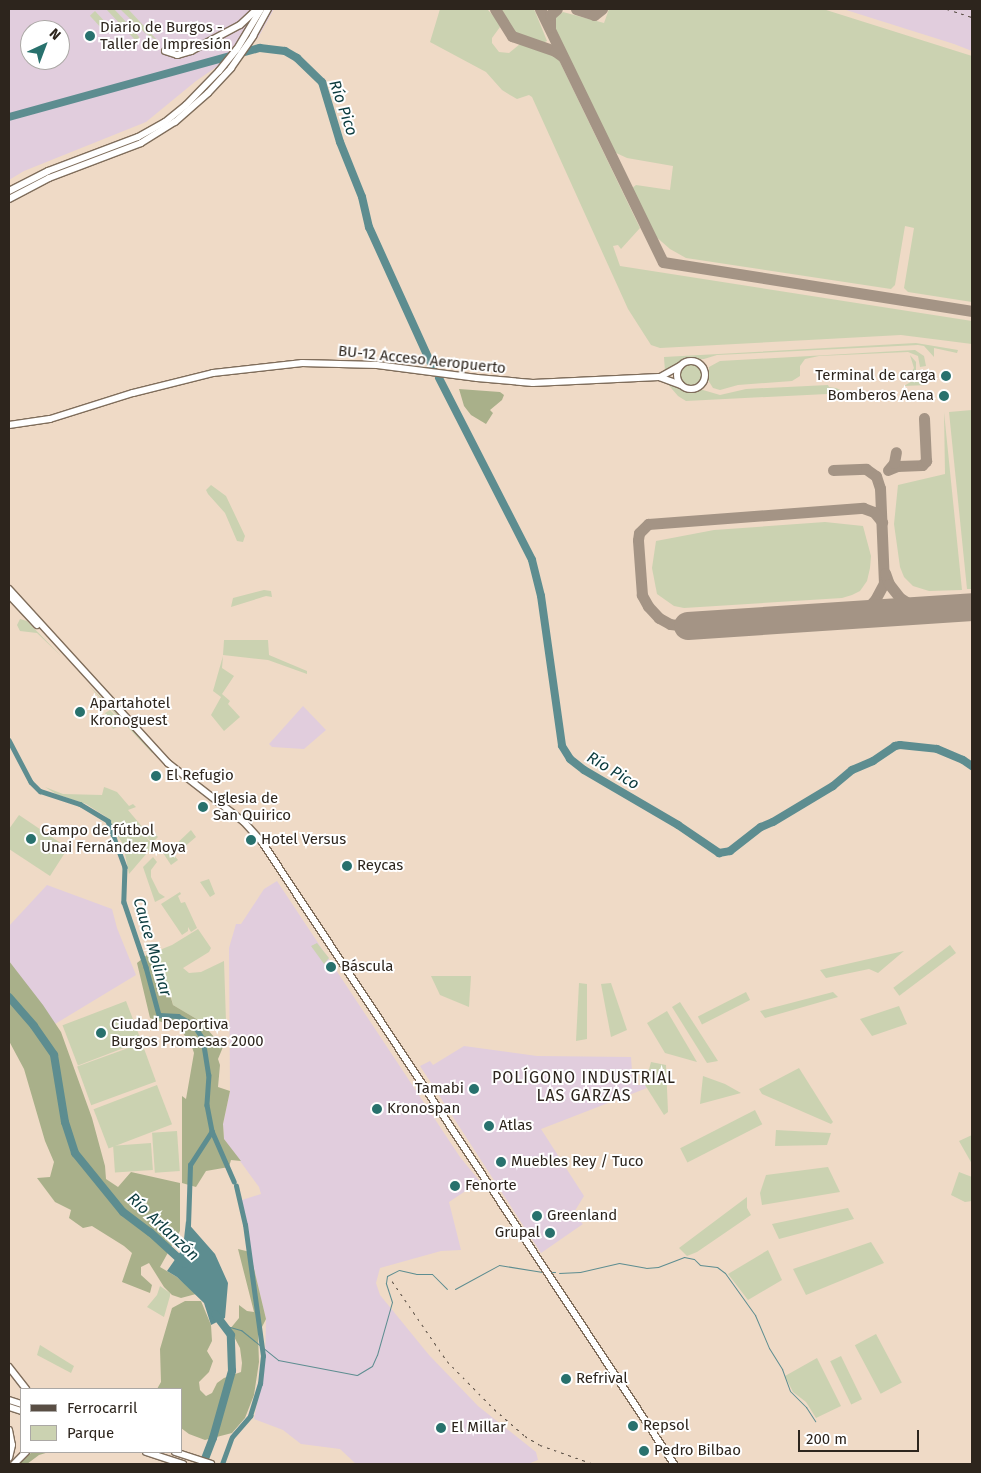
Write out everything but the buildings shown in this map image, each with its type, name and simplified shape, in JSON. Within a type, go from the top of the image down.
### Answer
[{"type":"highway","points":[[165,51],[177,54],[192,51],[240,25],[257,9]]},
{"type":"highway","points":[[9,191],[48,171],[154,129],[186,105],[227,62],[261,9]]},
{"type":"highway","points":[[9,199],[49,178],[141,143],[160,133],[208,93],[238,59],[268,9]]},
{"type":"highway","points":[[688,361],[696,361],[704,367],[706,375],[704,383],[697,388],[689,389],[682,386],[677,373],[681,365],[688,361]]},
{"type":"highway","name":"BU-12 Acceso Aeropuerto","points":[[9,425],[61,416],[188,379],[272,365],[320,363],[370,364],[477,378],[534,383],[659,377],[682,386]]},
{"type":"highway","name":"BU-12 Acceso Aeropuerto","points":[[659,377],[681,365]]},
{"type":"highway","points":[[9,589],[168,763],[257,834],[674,1464]]},
{"type":"highway","points":[[9,595],[80,668]]},
{"type":"highway","points":[[9,1367],[25,1388]]},
{"type":"highway","points":[[9,1430],[12,1440],[9,1458]]},
{"type":"highway","points":[[14,1464],[25,1453]]},
{"type":"highway","points":[[149,1453],[183,1464]]},
{"type":"highway","points":[[177,1453],[212,1464]]},
{"type":"shaded area","points":[[9,9],[274,9],[258,38],[196,81],[146,122],[24,171],[9,180]]},
{"type":"shaded area","points":[[843,9],[972,9],[972,51],[954,44]]},
{"type":"shaded area","points":[[303,706],[326,730],[304,749],[272,747],[269,744]]},
{"type":"shaded area","points":[[277,881],[460,1157],[482,1184],[472,1191],[470,1188],[449,1202],[461,1250],[441,1251],[380,1268],[376,1283],[380,1295],[429,1355],[478,1406],[536,1452],[538,1460],[528,1464],[356,1464],[340,1449],[301,1444],[283,1430],[254,1419],[265,1361],[266,1319],[250,1252],[242,1200],[261,1194],[259,1187],[224,1139],[223,1124],[230,1091],[229,948],[236,924],[241,924],[264,889]]},
{"type":"shaded area","points":[[47,885],[112,909],[117,928],[136,975],[55,1024],[9,961],[9,926]]},
{"type":"shaded area","points":[[464,1046],[537,1056],[631,1057],[633,1085],[645,1085],[647,1088],[541,1129],[584,1196],[573,1214],[583,1224],[541,1253],[420,1066],[430,1061],[433,1065]]},
{"type":"green space","points":[[106,9],[114,9],[131,27],[139,37],[138,43]]},
{"type":"green space","points":[[120,9],[128,9],[159,42],[145,33]]},
{"type":"green space","points":[[440,9],[488,10],[500,27],[492,38],[492,43],[499,52],[509,53],[520,44],[555,55],[558,58],[640,228],[621,249],[618,245],[613,246],[620,266],[972,321],[972,344],[901,335],[660,348],[651,345],[628,309],[532,97],[529,95],[517,99],[502,90],[486,72],[430,42]]},
{"type":"green space","points":[[499,9],[534,9],[547,41],[543,43],[513,32]]},
{"type":"green space","points":[[609,9],[823,9],[972,56],[972,302],[908,292],[904,288],[914,228],[905,226],[895,285],[891,289],[686,258],[670,249],[654,235],[631,189],[636,185],[670,190],[673,166],[627,158],[614,152],[554,27],[555,18],[563,12],[604,23]]},
{"type":"green space","points":[[95,11],[107,24],[102,29],[90,16]]},
{"type":"green space","points":[[916,343],[958,350],[957,353],[934,348],[934,357],[924,346],[918,345],[717,355],[704,359],[684,359],[665,372],[664,357]]},
{"type":"green space","points":[[915,350],[924,356],[926,366],[920,367],[918,356],[908,352],[819,356],[805,359],[800,366],[800,376],[792,381],[738,385],[720,390],[713,388],[708,380],[709,367],[720,361]]},
{"type":"green space","points":[[910,355],[916,362],[916,372],[909,377],[900,378],[900,374],[910,374],[914,368]]},
{"type":"green space","points":[[691,363],[699,367],[703,375],[699,383],[691,387],[683,383],[679,375],[683,367]]},
{"type":"green space","points":[[926,379],[927,385],[904,386],[914,380]]},
{"type":"green space","points":[[666,382],[687,391],[703,390],[720,395],[746,389],[828,385],[847,393],[686,401],[678,396]]},
{"type":"green space","points":[[459,389],[500,392],[504,395],[502,400],[490,410],[493,413],[486,424],[471,415],[464,406]]},
{"type":"green space","points":[[972,410],[972,589],[967,589],[949,412]]},
{"type":"green space","points":[[944,412],[962,590],[929,591],[913,586],[904,577],[900,567],[894,524],[898,485],[945,474]]},
{"type":"green space","points":[[211,485],[226,496],[245,536],[243,542],[237,541],[225,513],[208,494],[206,490]]},
{"type":"green space","points":[[825,522],[863,526],[871,556],[870,568],[867,581],[860,591],[852,595],[842,598],[684,608],[674,606],[657,594],[652,568],[656,541],[714,530]]},
{"type":"green space","points":[[264,590],[271,591],[272,597],[266,596],[231,607],[233,598]]},
{"type":"green space","points":[[20,619],[27,621],[61,656],[37,633],[20,631],[17,625]]},
{"type":"green space","points":[[224,640],[268,640],[269,655],[307,671],[307,674],[268,660],[223,655]]},
{"type":"green space","points":[[223,656],[222,668],[234,676],[222,694],[230,701],[228,704],[240,717],[224,731],[211,715],[221,697],[213,691]]},
{"type":"green space","points":[[88,685],[107,703],[152,753]]},
{"type":"green space","points":[[110,710],[123,724],[113,729],[105,713]]},
{"type":"green space","points":[[45,787],[63,794],[102,795],[104,787],[117,792],[129,806],[133,804],[136,807],[128,810],[144,829],[148,826],[158,837],[152,843],[142,831],[153,846],[129,874],[123,844],[105,816],[86,804],[56,794]]},
{"type":"green space","name":"Campo de fútbol Unai Fernández Moya","points":[[19,815],[68,848],[50,876],[9,849],[9,829]]},
{"type":"green space","points":[[191,830],[196,837],[176,854],[172,848]]},
{"type":"green space","points":[[169,849],[178,860],[171,865],[163,853]]},
{"type":"green space","points":[[153,857],[157,862],[151,870],[151,877],[159,893],[165,897],[155,902],[143,867]]},
{"type":"green space","points":[[209,879],[215,894],[210,897],[200,882]]},
{"type":"green space","points":[[180,892],[181,894],[178,896],[181,903],[185,902],[197,928],[191,932],[188,927],[188,931],[182,935],[161,904]]},
{"type":"green space","points":[[198,929],[211,948],[209,952],[183,968],[189,973],[201,972],[224,961],[226,1023],[209,1019],[210,1024],[205,1026],[173,1005],[169,988],[156,965],[147,955],[172,945]]},
{"type":"green space","points":[[317,943],[329,958],[324,964],[311,946]]},
{"type":"green space","points":[[950,945],[956,953],[899,996],[893,988]]},
{"type":"green space","points":[[904,951],[878,973],[869,969],[826,978],[820,970]]},
{"type":"green space","points":[[147,955],[166,980],[173,1005],[200,1021],[223,1047],[218,1059],[220,1065],[218,1087],[230,1091],[223,1124],[224,1139],[241,1161],[231,1160],[229,1167],[206,1171],[196,1187],[182,1183],[182,1096],[186,1099],[194,1053],[191,1044],[179,1028],[150,1018],[137,963]]},
{"type":"green space","points":[[9,961],[61,1032],[92,1118],[105,1166],[106,1179],[118,1187],[131,1172],[180,1183],[180,1231],[160,1267],[177,1277],[196,1294],[181,1298],[172,1295],[164,1287],[149,1263],[141,1267],[141,1275],[152,1285],[150,1293],[122,1282],[132,1253],[92,1226],[83,1228],[69,1218],[71,1210],[55,1202],[37,1178],[50,1177],[54,1162],[45,1141],[24,1069],[9,1041]]},
{"type":"green space","points":[[431,976],[471,976],[469,1007],[440,995]]},
{"type":"green space","points":[[579,983],[587,984],[587,1039],[576,1041]]},
{"type":"green space","points":[[611,983],[627,1030],[611,1037],[601,984]]},
{"type":"green space","points":[[746,992],[750,1000],[702,1025],[698,1017]]},
{"type":"green space","points":[[833,992],[838,997],[765,1018],[760,1011]]},
{"type":"green space","name":"Ciudad Deportiva Burgos Promesas 2000","points":[[126,1001],[141,1041],[78,1066],[63,1025]]},
{"type":"green space","points":[[680,1002],[718,1061],[707,1063],[672,1007]]},
{"type":"green space","points":[[899,1006],[907,1024],[872,1036],[860,1019]]},
{"type":"green space","points":[[667,1011],[697,1062],[665,1053],[647,1023]]},
{"type":"green space","name":"Ciudad Deportiva Burgos Promesas 2000","points":[[142,1043],[156,1082],[91,1105],[77,1067]]},
{"type":"green space","points":[[651,1062],[666,1065],[668,1112],[664,1115],[645,1085]]},
{"type":"green space","points":[[799,1068],[833,1122],[831,1124],[762,1094],[759,1089]]},
{"type":"green space","points":[[703,1076],[725,1084],[741,1093],[700,1104]]},
{"type":"green space","name":"Ciudad Deportiva Burgos Promesas 2000","points":[[157,1085],[172,1124],[109,1149],[94,1109]]},
{"type":"green space","points":[[755,1110],[762,1124],[687,1162],[680,1148]]},
{"type":"green space","points":[[776,1130],[831,1133],[827,1145],[775,1146]]},
{"type":"green space","points":[[177,1131],[180,1171],[155,1173],[152,1133]]},
{"type":"green space","points":[[972,1135],[972,1164],[959,1141]]},
{"type":"green space","points":[[151,1143],[153,1170],[115,1173],[113,1146]]},
{"type":"green space","points":[[828,1167],[840,1192],[762,1205],[760,1193],[766,1175]]},
{"type":"green space","points":[[959,1172],[972,1177],[972,1201],[965,1202],[951,1195]]},
{"type":"green space","points":[[747,1197],[747,1208],[751,1215],[697,1252],[687,1256],[679,1248]]},
{"type":"green space","points":[[848,1208],[854,1219],[779,1239],[772,1224]]},
{"type":"green space","points":[[871,1242],[884,1263],[806,1295],[793,1269]]},
{"type":"green space","points":[[238,1249],[250,1252],[266,1319],[258,1335],[259,1362],[254,1395],[245,1418],[232,1433],[205,1440],[189,1434],[182,1429],[182,1388],[158,1388],[161,1382],[160,1349],[172,1308],[185,1301],[201,1301],[211,1325],[212,1341],[207,1351],[213,1361],[209,1372],[199,1382],[200,1390],[206,1396],[212,1393],[217,1383],[224,1378],[241,1372],[240,1348],[230,1329],[239,1318],[239,1305],[247,1311],[254,1312]]},
{"type":"green space","points":[[768,1250],[782,1280],[748,1300],[728,1274]]},
{"type":"green space","points":[[160,1286],[170,1293],[164,1317],[147,1307],[157,1295]]},
{"type":"green space","points":[[876,1334],[902,1383],[881,1394],[855,1345]]},
{"type":"green space","points":[[40,1345],[74,1366],[71,1373],[37,1355]]},
{"type":"green space","points":[[841,1356],[862,1399],[851,1404],[830,1361]]},
{"type":"green space","points":[[817,1358],[841,1406],[816,1418],[806,1402],[793,1392],[785,1376]]},
{"type":"green space","points":[[31,1453],[46,1453],[39,1455],[27,1464],[19,1464]]},
{"type":"water","points":[[186,1221],[215,1254],[228,1283],[225,1318],[211,1325],[204,1303],[177,1277],[167,1271],[183,1248]]},
{"type":"waterway","name":"Río Pico","points":[[9,117],[260,48],[285,51],[297,58],[322,82],[340,142],[362,197],[369,227],[433,368]]},
{"type":"waterway","name":"Río Pico","points":[[439,378],[532,560],[541,596],[562,746],[570,759],[584,770],[678,825],[719,853],[730,851],[761,827],[773,822],[833,786],[852,770],[873,761],[895,746],[937,749],[972,766]]},
{"type":"waterway","name":"Cauce Molinar","points":[[9,740],[31,782],[40,791],[80,804],[108,821],[125,867],[124,902],[146,967],[159,1015],[178,1016],[194,1025],[203,1039],[209,1075],[207,1105],[212,1131],[234,1181]]},
{"type":"waterway","name":"Río Arlanzón","points":[[9,997],[34,1026],[54,1055],[65,1122],[75,1153],[123,1212],[150,1232],[185,1264]]},
{"type":"waterway","points":[[188,1226],[190,1165],[212,1131]]},
{"type":"waterway","name":"Cauce Molinar","points":[[232,1437],[250,1416],[260,1384],[263,1356],[245,1225],[236,1186]]},
{"type":"waterway","points":[[559,1273],[580,1272],[619,1263],[646,1268],[658,1267],[684,1257],[694,1259],[700,1265],[717,1267],[725,1273],[755,1315],[769,1348],[782,1369],[790,1391],[806,1407],[815,1421]]},
{"type":"waterway","points":[[455,1289],[499,1265],[542,1272]]},
{"type":"waterway","points":[[223,1325],[241,1330],[278,1360],[357,1375],[372,1366],[377,1355],[392,1302],[386,1283],[387,1276],[399,1270],[416,1274],[432,1274],[447,1289]]},
{"type":"waterway","name":"Río Arlanzón","points":[[203,1464],[213,1438],[232,1371],[231,1335],[215,1314]]},
{"type":"waterway","name":"Cauce Molinar","points":[[222,1464],[231,1439]]},
{"type":"taxiway","points":[[495,9],[512,36],[555,51],[562,56]]},
{"type":"taxiway","points":[[540,9],[663,262],[972,311]]},
{"type":"taxiway","points":[[550,27],[550,15],[557,9]]},
{"type":"taxiway","points":[[576,9],[594,15],[602,9]]},
{"type":"taxiway","points":[[890,469],[897,466],[922,465],[926,461],[924,418]]},
{"type":"taxiway","points":[[888,470],[894,463],[896,452]]},
{"type":"taxiway","points":[[833,470],[866,469],[876,476],[880,488],[884,583],[875,600],[868,607],[845,616]]},
{"type":"taxiway","points":[[688,626],[670,624],[659,618],[648,606],[642,595],[638,540],[639,533],[648,524],[863,508],[874,512],[882,522]]},
{"type":"taxiway","points":[[885,573],[889,584],[900,598],[916,608],[926,610]]},
{"type":"runway","points":[[688,626],[972,607]]},
{"type":"railway","points":[[947,9],[972,17]]},
{"type":"railway","points":[[392,1281],[447,1361],[494,1409],[525,1436],[540,1445],[594,1464]]},
{"type":"place","name":"Diario de Burgos - Taller de Impresión","points":[[90,36]]},
{"type":"place","name":"Terminal de carga","points":[[946,376]]},
{"type":"place","name":"Bomberos Aena","points":[[944,396]]},
{"type":"place","name":"Apartahotel Kronoguest","points":[[80,712]]},
{"type":"place","name":"El Refugio","points":[[156,776]]},
{"type":"place","name":"Iglesia de San Quirico","points":[[203,807]]},
{"type":"place","name":"Campo de fútbol Unai Fernández Moya","points":[[31,839]]},
{"type":"place","name":"Hotel Versus","points":[[251,840]]},
{"type":"place","name":"Reycas","points":[[347,866]]},
{"type":"place","name":"Báscula","points":[[331,967]]},
{"type":"place","name":"Ciudad Deportiva Burgos Promesas 2000","points":[[101,1033]]},
{"type":"place","name":"Tamabi","points":[[474,1089]]},
{"type":"place","name":"Kronospan","points":[[377,1109]]},
{"type":"place","name":"Atlas","points":[[489,1126]]},
{"type":"place","name":"Muebles Rey / Tuco","points":[[501,1162]]},
{"type":"place","name":"Fenorte","points":[[455,1186]]},
{"type":"place","name":"Greenland","points":[[537,1216]]},
{"type":"place","name":"Grupal","points":[[550,1233]]},
{"type":"place","name":"Refrival","points":[[566,1379]]},
{"type":"place","name":"Repsol","points":[[633,1426]]},
{"type":"place","name":"El Millar","points":[[441,1428]]},
{"type":"place","name":"Pedro Bilbao","points":[[644,1451]]},
{"type":"district","name":"POLÍGONO INDUSTRIAL LAS GARZAS","points":[[584,1087]]}]
